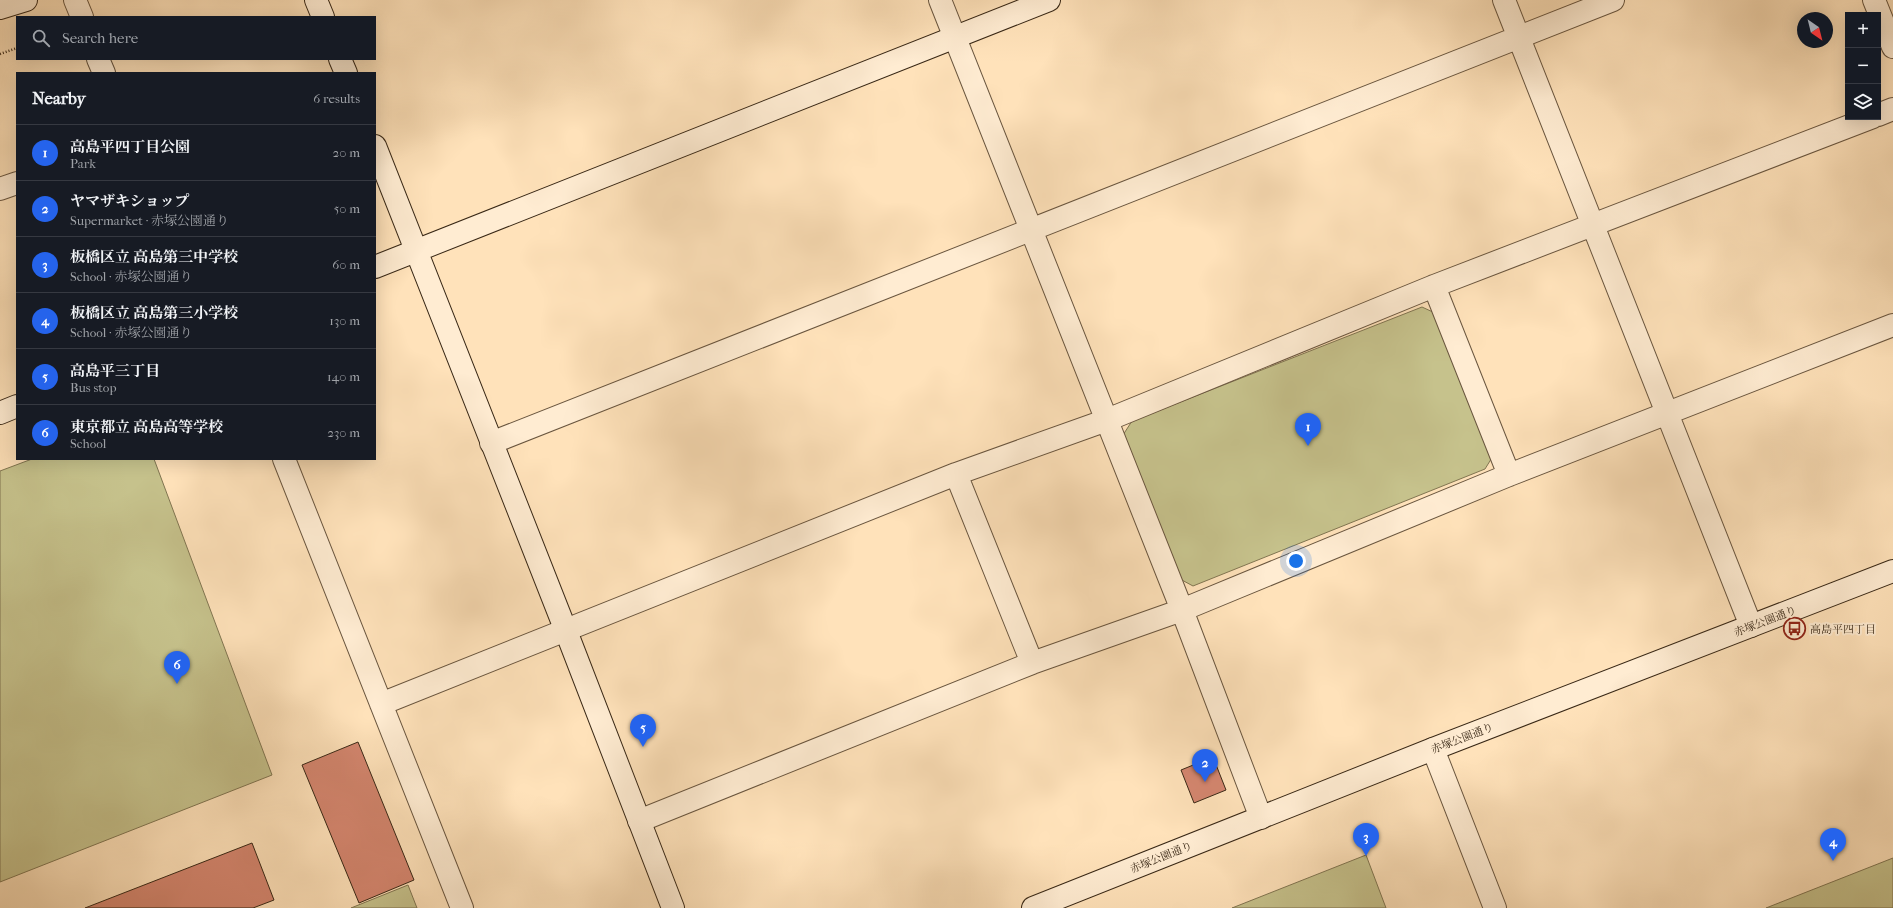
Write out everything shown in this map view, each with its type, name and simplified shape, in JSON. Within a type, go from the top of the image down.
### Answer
[{"type":"street","points":[[0,8],[26,0]]},
{"type":"street","points":[[75,0],[82,16]]},
{"type":"street","points":[[316,0],[323,16]]},
{"type":"street","points":[[940,0],[1182,610],[1261,818]]},
{"type":"street","points":[[376,267],[1049,0]]},
{"type":"street","points":[[1504,0],[1751,626]]},
{"type":"street","points":[[491,443],[1612,0]]},
{"type":"street","points":[[1874,0],[1893,47]]},
{"type":"street","points":[[98,60],[104,72]]},
{"type":"street","points":[[340,60],[346,72]]},
{"type":"street","points":[[1881,114],[1893,109]]},
{"type":"street","points":[[381,704],[956,474],[1107,420],[1434,286],[1865,120]]},
{"type":"street","points":[[376,148],[566,630],[673,908]]},
{"type":"street","points":[[0,189],[16,182]]},
{"type":"street","points":[[1434,286],[1509,475]]},
{"type":"street","points":[[639,821],[1032,663],[1182,610],[1509,475],[1893,326]]},
{"type":"street","points":[[0,413],[16,406]]},
{"type":"street","points":[[284,460],[462,908]]},
{"type":"street","points":[[956,474],[1032,663]]},
{"type":"street","name":"赤塚公園通り","points":[[1033,908],[1433,749],[1893,571]]},
{"type":"street","points":[[1433,749],[1495,908]]},
{"type":"path","points":[[0,54],[16,48]]},
{"type":"shaded area","points":[[1422,307],[1435,313],[1493,456],[1485,469],[1193,586],[1180,579],[1123,435],[1132,421]]},
{"type":"shaded area","points":[[29,460],[154,460],[272,775],[0,882],[0,471]]},
{"type":"shaded area","points":[[1366,855],[1386,908],[1232,908]]},
{"type":"shaded area","points":[[1893,858],[1893,908],[1766,908]]},
{"type":"shaded area","points":[[408,885],[417,908],[351,908]]},
{"type":"building","points":[[358,742],[414,880],[359,903],[302,765]]},
{"type":"building","points":[[1213,757],[1226,790],[1194,803],[1181,770]]},
{"type":"building","points":[[252,843],[274,900],[253,908],[85,908]]},
{"type":"place","name":"高島平四丁目公園","points":[[1308,446]]},
{"type":"place","name":"高島平四丁目","points":[[1795,629]]},
{"type":"place","name":"東京都立 高島高等学校","points":[[177,684]]},
{"type":"place","name":"高島平三丁目","points":[[643,747]]},
{"type":"place","name":"ヤマザキショップ","points":[[1205,782]]},
{"type":"place","name":"板橋区立 高島第三中学校","points":[[1366,856]]},
{"type":"place","name":"板橋区立 高島第三小学校","points":[[1833,861]]}]
